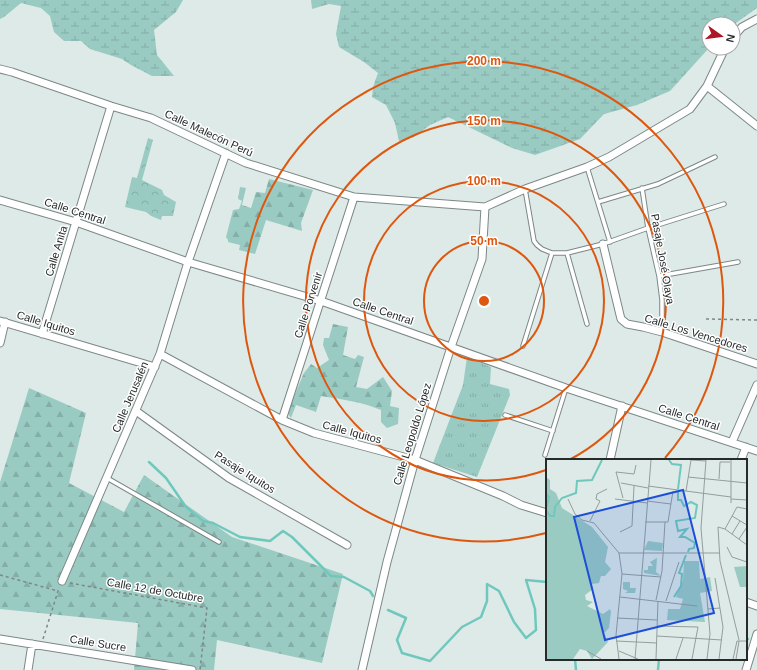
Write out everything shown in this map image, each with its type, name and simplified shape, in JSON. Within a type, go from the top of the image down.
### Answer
[{"type":"street","points":[[741,28],[757,19]]},
{"type":"street","points":[[485,207],[525,189],[587,167],[609,157],[690,109],[707,86],[721,56]]},
{"type":"street","name":"Calle Malecón Perú","points":[[0,69],[151,118],[246,163],[354,197],[485,207]]},
{"type":"street","points":[[707,86],[757,126]]},
{"type":"street","name":"Calle Anita","points":[[42,334],[111,106]]},
{"type":"street","name":"Calle Jerusalén","points":[[62,581],[160,354],[188,262],[226,153]]},
{"type":"street","name":"Calle Porvenir","points":[[282,420],[354,197]]},
{"type":"street","name":"Calle Central","points":[[0,200],[76,222],[188,262],[321,301],[566,388],[757,450]]},
{"type":"street","name":"Calle Leopoldo López","points":[[362,670],[387,562],[415,460],[451,347],[482,259],[485,207]]},
{"type":"street","name":"Calle Los Vencedores","points":[[606,243],[621,319],[627,324],[642,326],[662,332],[757,364]]},
{"type":"street","points":[[0,343],[3,321]]},
{"type":"street","name":"Calle Iquitos","points":[[3,321],[155,367]]},
{"type":"street","name":"Calle Iquitos","points":[[160,354],[282,420],[314,433],[415,460],[503,496],[521,505],[546,512]]},
{"type":"street","points":[[732,442],[757,385]]},
{"type":"street","points":[[610,459],[622,406]]},
{"type":"street","name":"Pasaje Iquitos","points":[[136,412],[229,478],[347,545]]},
{"type":"street","points":[[741,459],[746,446]]},
{"type":"street","points":[[747,602],[757,606]]},
{"type":"street","points":[[746,670],[757,634]]},
{"type":"street","name":"Calle Sucre","points":[[0,639],[192,670]]},
{"type":"street","points":[[28,670],[32,644]]},
{"type":"lane","points":[[598,202],[658,184],[715,156]]},
{"type":"lane","points":[[587,167],[598,202],[606,243]]},
{"type":"lane","name":"Pasaje José Olaya","points":[[642,188],[648,228],[659,276],[662,300],[662,332]]},
{"type":"lane","points":[[525,189],[534,241],[542,249],[552,253],[567,254],[606,243],[724,204]]},
{"type":"lane","points":[[523,346],[552,253]]},
{"type":"lane","points":[[567,254],[587,324]]},
{"type":"lane","points":[[659,276],[738,262]]},
{"type":"lane","points":[[545,455],[566,388]]},
{"type":"lane","points":[[505,415],[553,431]]},
{"type":"lane","points":[[107,478],[218,542]]},
{"type":"path","points":[[706,319],[757,320]]},
{"type":"path","points":[[0,575],[58,591]]},
{"type":"path","points":[[41,645],[62,581]]},
{"type":"path","name":"Calle 12 de Octubre","points":[[62,581],[207,608],[200,670]]},
{"type":"green space","points":[[0,0],[183,0],[176,12],[154,30],[157,55],[174,76],[152,76],[122,59],[90,49],[81,41],[64,41],[54,32],[50,16],[41,8],[21,3],[0,19]]},
{"type":"green space","points":[[311,0],[757,0],[757,8],[741,19],[741,16],[701,16],[702,56],[670,91],[637,105],[604,114],[580,139],[535,155],[512,148],[448,117],[430,125],[414,137],[399,141],[395,123],[386,105],[372,97],[373,87],[378,73],[364,62],[339,47],[336,34],[341,6],[329,4],[312,9]]},
{"type":"green space","points":[[148,138],[153,140],[142,180],[162,190],[164,195],[176,202],[173,216],[162,216],[161,220],[146,212],[125,207],[132,177],[137,178]]},
{"type":"green space","points":[[269,179],[313,190],[301,223],[302,231],[266,220],[255,254],[239,250],[240,245],[228,242],[226,237],[233,210],[239,209],[242,201],[238,199],[240,187],[246,188],[242,205],[251,208],[256,192],[265,193]]},
{"type":"green space","points":[[333,324],[348,327],[343,355],[355,359],[358,355],[364,357],[356,387],[367,389],[383,377],[392,391],[390,406],[399,408],[398,424],[387,428],[381,422],[381,410],[374,407],[321,396],[316,412],[296,405],[291,418],[287,412],[304,373],[311,364],[317,368],[329,360],[323,345],[324,338],[329,338]]},
{"type":"green space","points":[[467,357],[491,367],[490,384],[509,389],[510,395],[477,477],[433,463],[463,385]]},
{"type":"green space","points":[[29,388],[86,413],[69,483],[124,512],[144,475],[232,537],[343,574],[322,663],[217,640],[214,670],[134,670],[138,623],[0,609],[0,482]]},
{"type":"waterway","points":[[149,462],[166,478],[186,507],[203,521],[213,523],[240,537],[270,541],[283,531],[292,537],[331,576],[344,577],[370,591],[373,596]]},
{"type":"waterway","points":[[388,610],[406,618],[397,640],[402,653],[430,661],[462,627],[481,617],[487,601],[487,584],[499,591],[514,622],[526,638],[536,630],[535,609],[526,580],[546,582]]},
{"type":"waterway","points":[[575,660],[576,670]]},
{"type":"waterway","points":[[658,670],[659,660]]}]
